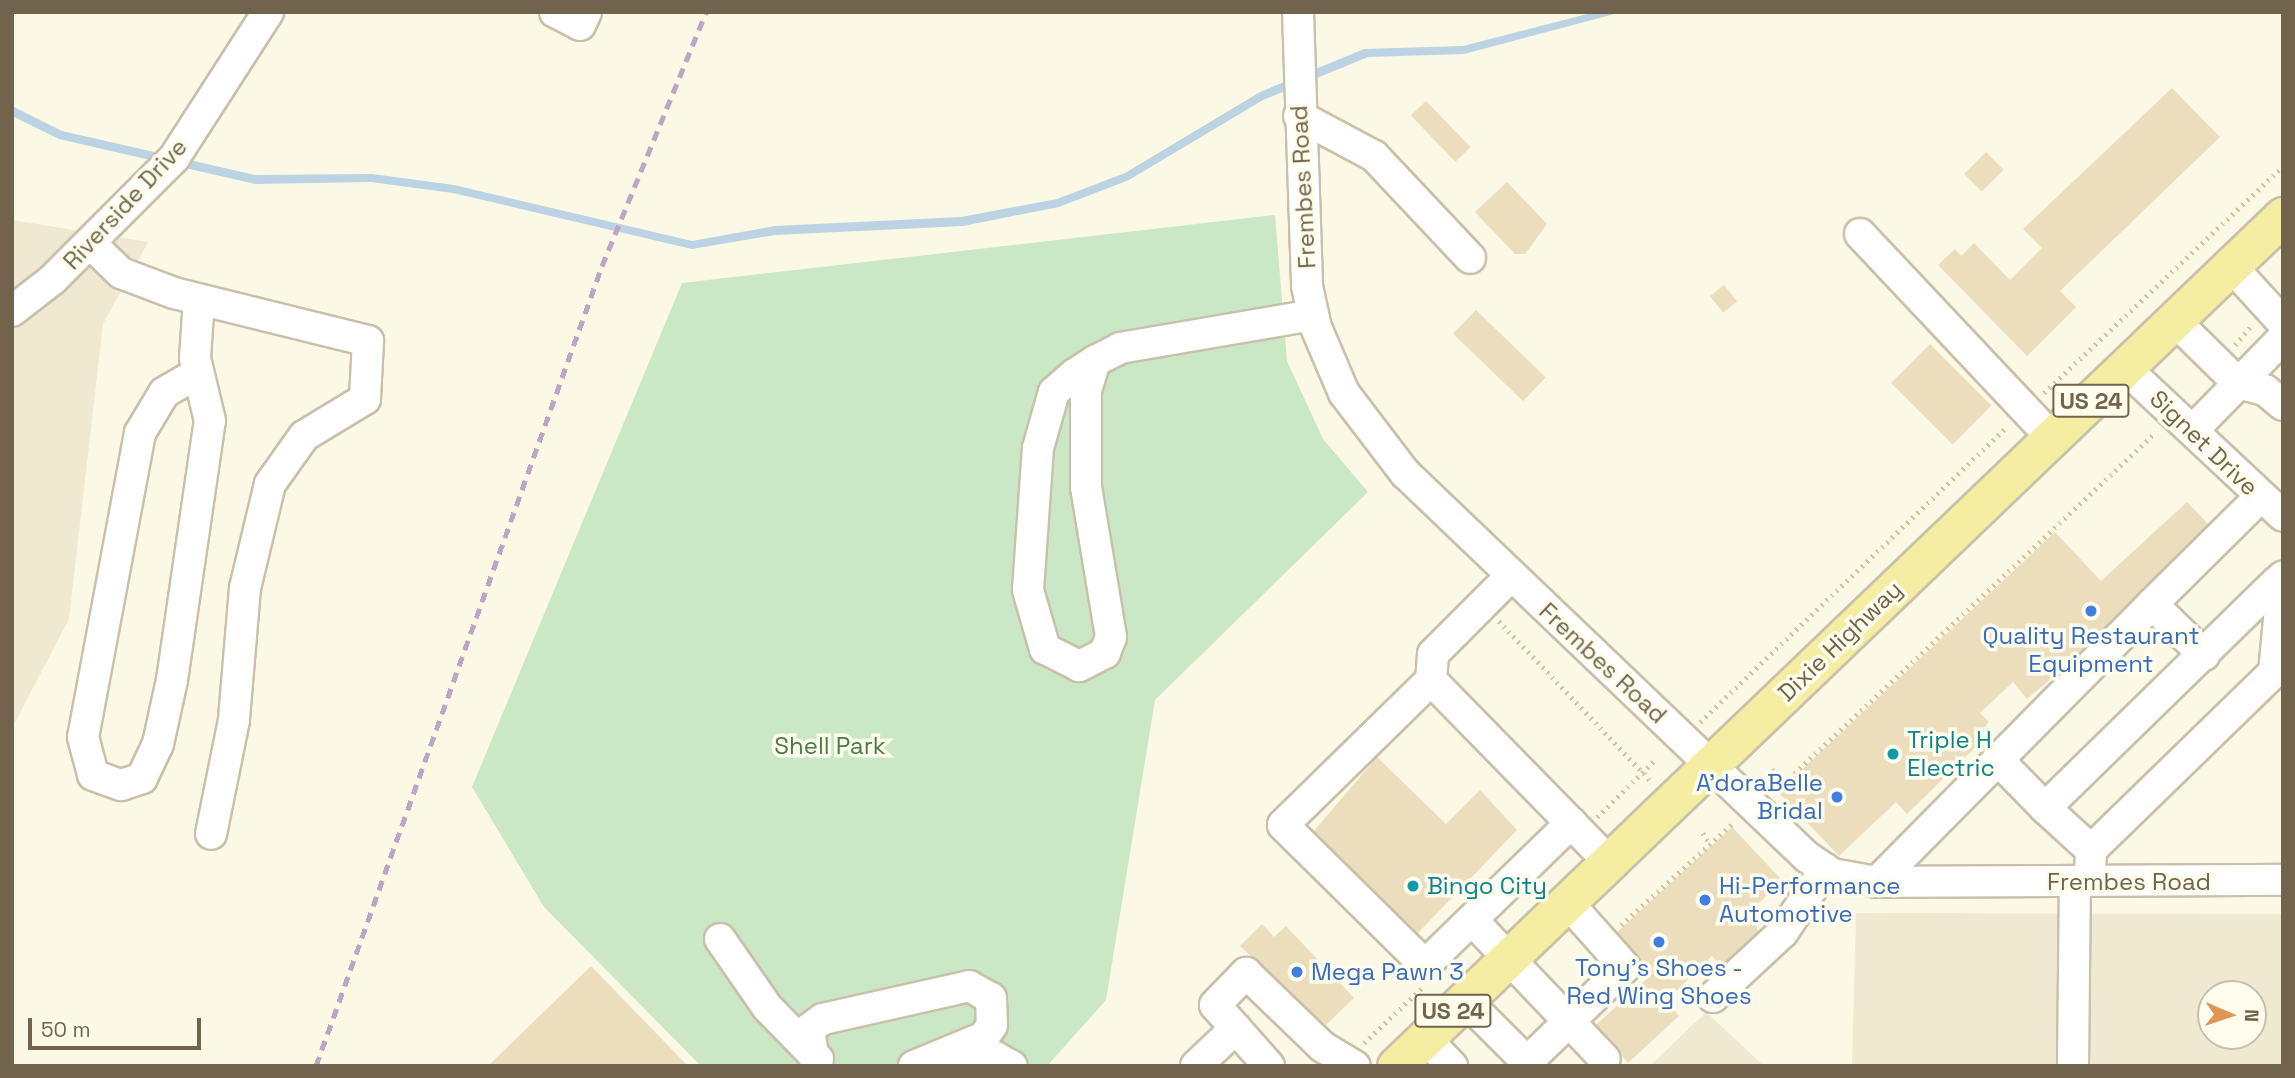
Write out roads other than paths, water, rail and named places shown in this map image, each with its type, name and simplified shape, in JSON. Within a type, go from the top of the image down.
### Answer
[{"type":"main road","name":"Dixie Highway","points":[[1396,1066],[2283,216]]},
{"type":"street","name":"Riverside Drive","points":[[12,311],[90,243],[174,158],[268,12]]},
{"type":"street","points":[[555,12],[580,25],[586,12]]},
{"type":"street","name":"Frembes Road","points":[[1298,12],[1299,116],[1313,315],[1326,356],[1365,426],[1511,576],[1825,869],[1877,881],[2283,880]]},
{"type":"street","points":[[1299,116],[1374,156],[1470,258]]},
{"type":"street","points":[[1860,234],[2052,438]]},
{"type":"street","points":[[90,243],[121,273],[199,299],[342,331],[368,341],[371,360],[365,399],[304,436],[270,484],[245,587],[234,720],[211,834]]},
{"type":"street","points":[[2231,266],[2283,323]]},
{"type":"street","points":[[198,373],[164,393],[139,433],[83,737],[93,775],[121,785],[142,778],[158,744],[173,680],[210,421],[198,373],[199,299]]},
{"type":"street","points":[[1095,361],[1086,391],[1086,487],[1111,637],[1105,653],[1079,666],[1045,649],[1031,616],[1028,523],[1045,411],[1054,392],[1095,361],[1120,348],[1313,315]]},
{"type":"street","points":[[2174,320],[2238,383],[2265,390],[2283,405]]},
{"type":"street","points":[[2193,430],[2283,338]]},
{"type":"street","name":"Signet Drive","points":[[2125,368],[2193,430],[2260,498],[2283,516]]},
{"type":"street","points":[[1877,881],[2260,498]]},
{"type":"street","points":[[1511,576],[1433,654],[1431,680],[1283,825],[1425,965],[1571,823]]},
{"type":"street","points":[[2045,808],[2280,579]]},
{"type":"street","points":[[2073,1066],[2083,882],[2091,850],[2274,672],[2281,626],[2280,579]]},
{"type":"street","points":[[2152,604],[2204,655]]},
{"type":"street","points":[[1431,680],[1609,862]]},
{"type":"street","points":[[1997,760],[2091,850]]},
{"type":"street","points":[[1713,997],[1783,932],[1825,869]]},
{"type":"street","points":[[1465,1000],[1529,1064],[1625,967],[1567,902]]},
{"type":"street","points":[[1472,920],[1605,1059]]},
{"type":"street","points":[[720,939],[766,1007],[820,1060]]},
{"type":"street","points":[[1269,1066],[1215,1005],[1246,973],[1323,1047],[1351,1063]]},
{"type":"street","points":[[820,1060],[809,1029],[823,1019],[952,988],[969,986],[991,998],[992,1026],[984,1037],[914,1066]]},
{"type":"street","points":[[1196,1066],[1236,1028]]},
{"type":"street","points":[[1425,1038],[1452,1066]]},
{"type":"street","points":[[971,1066],[995,1057],[1012,1066]]},
{"type":"water","points":[[1595,12],[1622,12],[1464,54],[1368,57],[1263,100],[1129,180],[1059,207],[963,226],[775,235],[692,249],[453,193],[371,182],[255,184],[59,139],[12,116],[12,106],[62,131],[255,175],[372,174],[454,185],[692,241],[775,226],[961,217],[1057,199],[1125,173],[1260,92],[1364,49],[1463,46]]},
{"type":"railway","points":[[316,1066],[602,266],[706,12]]},
{"type":"place","name":"Quality Restaurant Equipment","points":[[2091,611]]},
{"type":"place","name":"Triple H Electric","points":[[1893,754]]},
{"type":"place","name":"A'doraBelle Bridal","points":[[1837,797]]},
{"type":"place","name":"Bingo City","points":[[1413,886]]},
{"type":"place","name":"Hi-Performance Automotive","points":[[1705,900]]},
{"type":"place","name":"Tony's Shoes - Red Wing Shoes","points":[[1659,942]]},
{"type":"place","name":"Mega Pawn 3","points":[[1297,972]]},
{"type":"park label","name":"Shell Park","points":[[830,746]]}]
